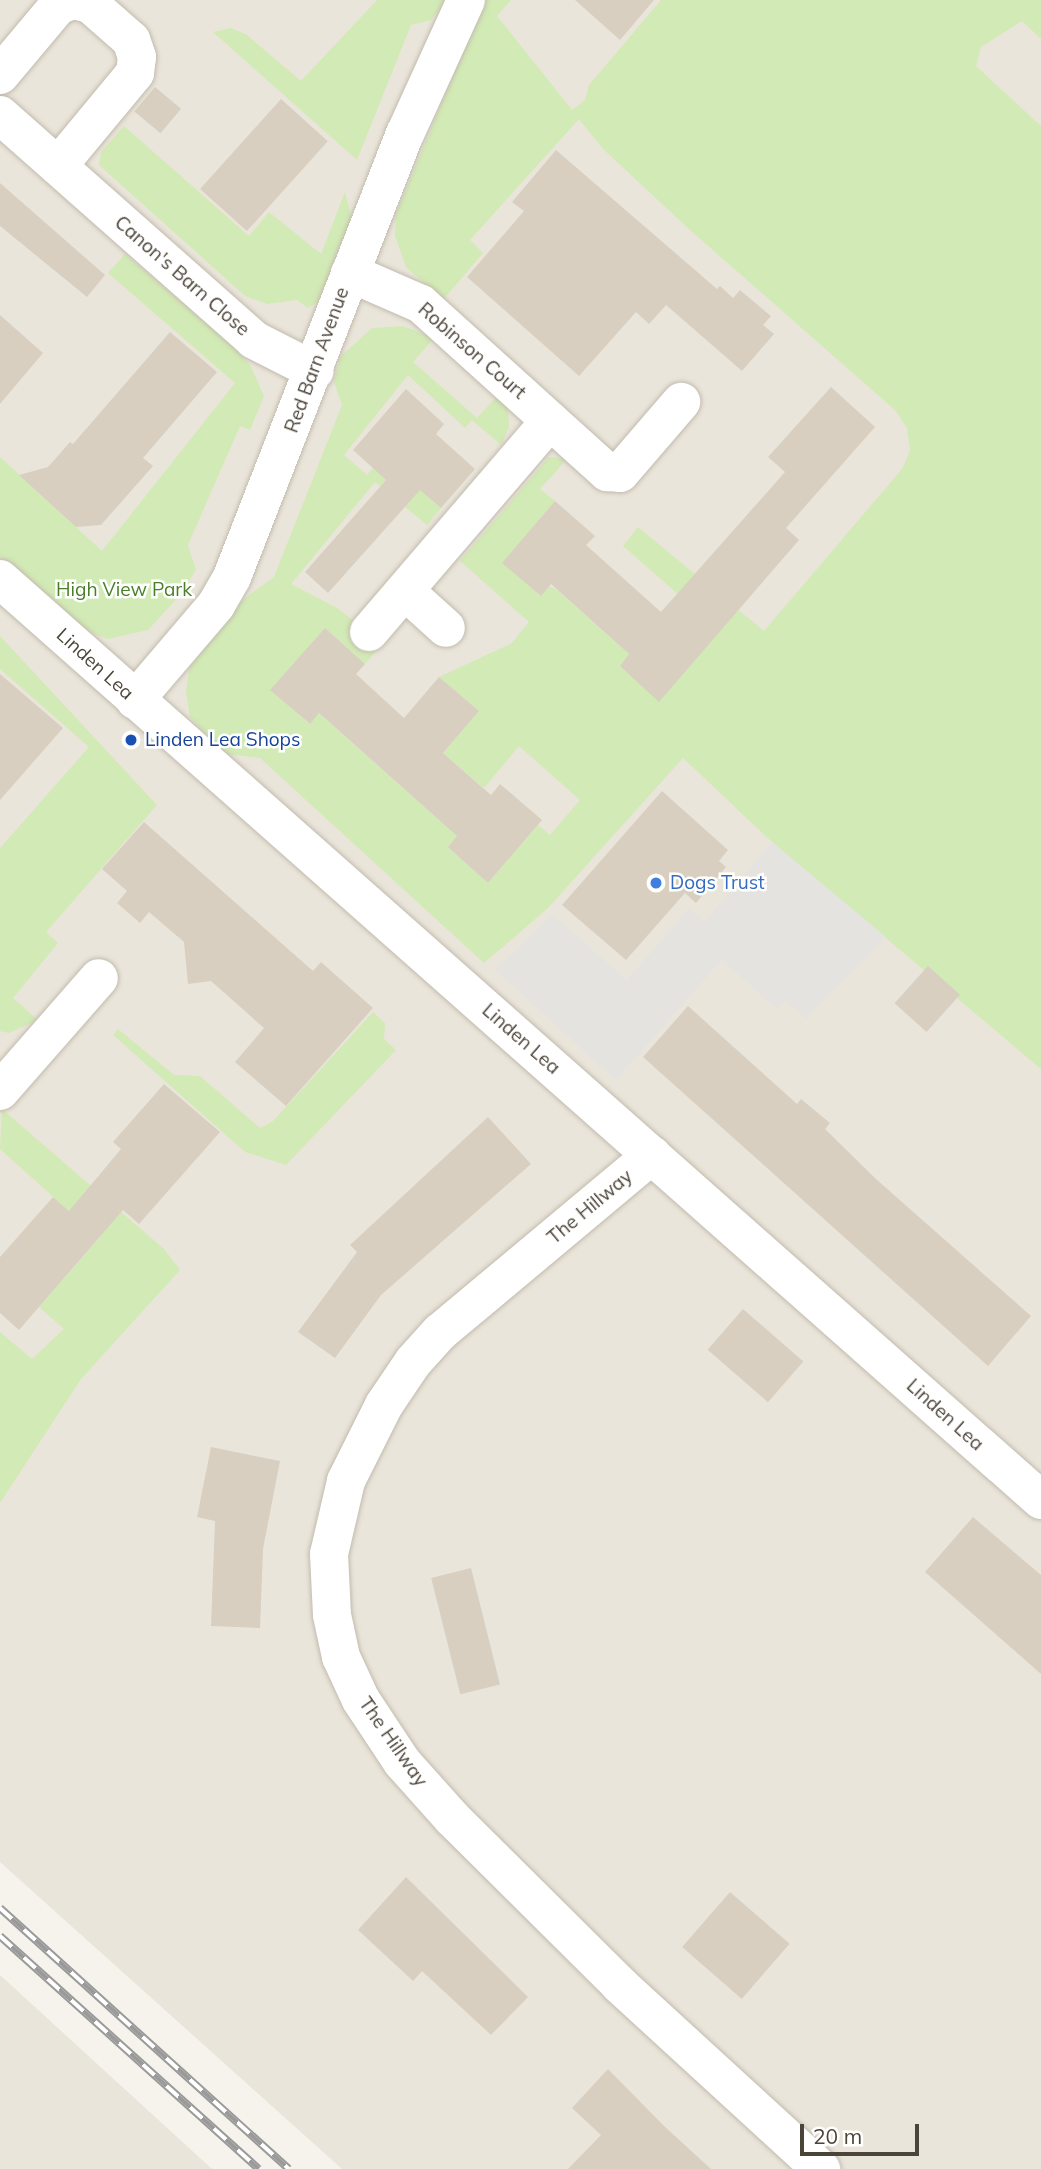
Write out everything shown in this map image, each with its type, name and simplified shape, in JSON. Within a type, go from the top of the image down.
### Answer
[{"type":"street","points":[[0,75],[58,6],[74,0],[90,4],[131,40],[137,57],[135,73],[58,166]]},
{"type":"street","name":"Red Barn Avenue","points":[[135,700],[216,606],[232,577],[315,372],[350,273],[405,134],[466,0]]},
{"type":"street","name":"Canon's Barn Close","points":[[0,115],[254,340],[315,372]]},
{"type":"street","name":"Robinson Court","points":[[350,273],[421,304],[607,472],[620,473],[681,402]]},
{"type":"street","points":[[369,632],[550,421]]},
{"type":"street","name":"Linden Lea","points":[[0,579],[1041,1500]]},
{"type":"street","points":[[405,591],[446,628]]},
{"type":"street","points":[[5,1075],[99,978]]},
{"type":"street","name":"The Hillway","points":[[652,1155],[440,1332],[413,1362],[384,1405],[346,1481],[329,1554],[332,1615],[341,1657],[361,1700],[402,1762],[443,1809],[620,1984],[821,2169]]},
{"type":"shaded area","points":[[0,0],[1041,0],[1041,2169],[342,2169],[0,1862]]},
{"type":"shaded area","points":[[772,842],[886,937],[806,1019],[786,1001],[777,1009],[722,960],[616,1080],[495,970],[552,914],[627,980],[689,908],[705,921]]},
{"type":"shaded area","points":[[0,1975],[212,2169],[0,2169]]},
{"type":"green space","points":[[377,0],[447,0],[431,20],[411,25],[357,160],[213,32],[231,28],[247,35],[301,81]]},
{"type":"green space","points":[[484,0],[511,0],[497,16],[572,110],[585,100],[589,85],[661,0],[1041,0],[1041,39],[1022,21],[981,47],[976,66],[1041,126],[1041,1069],[772,842],[683,758],[548,908],[484,963],[260,758],[223,754],[190,717],[186,692],[189,668],[238,603],[274,577],[342,405],[334,382],[340,357],[372,328],[403,326],[434,338],[413,362],[477,418],[498,395],[508,408],[509,427],[501,445],[472,420],[465,428],[408,375],[344,455],[367,475],[373,468],[391,484],[413,483],[441,508],[427,525],[375,482],[291,584],[337,608],[383,643],[365,664],[325,628],[271,690],[309,724],[319,713],[457,836],[449,847],[488,883],[538,825],[550,835],[580,800],[519,746],[484,788],[443,753],[479,711],[439,677],[512,643],[529,622],[460,561],[549,457],[567,459],[540,489],[555,501],[503,563],[557,590],[629,654],[620,666],[659,701],[720,631],[623,546],[638,527],[764,631],[902,469],[910,451],[907,428],[896,411],[690,230],[603,149],[579,119],[470,240],[483,253],[443,300],[406,267],[395,236],[396,214]]},
{"type":"green space","points":[[124,126],[249,236],[269,212],[321,254],[345,192],[352,219],[322,299],[308,308],[297,300],[267,304],[245,296],[99,165],[101,152]]},
{"type":"green space","name":"High View Park","points":[[125,254],[234,347],[250,365],[264,396],[250,430],[240,426],[188,545],[196,570],[180,595],[148,630],[108,639],[85,630],[0,557],[0,457],[102,551],[235,383],[108,273]]},
{"type":"green space","points":[[0,636],[157,805],[46,932],[58,943],[13,998],[38,1020],[9,1033],[0,1031],[0,848],[89,747],[0,669]]},
{"type":"green space","points":[[373,1012],[385,1023],[384,1039],[396,1050],[286,1165],[245,1152],[113,1035],[118,1029],[174,1075],[200,1076],[260,1128],[273,1121]]},
{"type":"green space","points":[[2,1109],[164,1249],[180,1270],[81,1379],[0,1503],[0,1332],[32,1359],[64,1329],[39,1307],[99,1238],[0,1149]]},
{"type":"building","points":[[575,0],[654,0],[620,40]]},
{"type":"building","points":[[155,87],[181,109],[160,133],[134,112]]},
{"type":"building","points":[[281,99],[328,141],[247,231],[200,189]]},
{"type":"building","points":[[556,150],[717,289],[720,286],[733,298],[740,290],[771,316],[763,325],[774,334],[742,371],[666,305],[649,324],[636,312],[579,376],[467,277],[524,211],[512,202]]},
{"type":"building","points":[[0,183],[105,275],[87,297],[0,226]]},
{"type":"building","points":[[0,315],[43,353],[0,404]]},
{"type":"building","points":[[170,332],[217,372],[143,458],[153,466],[101,525],[76,527],[19,475],[48,467],[70,442],[73,444]]},
{"type":"building","points":[[831,387],[875,427],[786,528],[799,540],[659,702],[620,666],[629,654],[551,584],[541,596],[502,563],[555,501],[595,536],[586,545],[661,612],[785,472],[768,457]]},
{"type":"building","points":[[406,389],[444,424],[436,434],[475,469],[441,508],[420,490],[328,593],[305,572],[386,480],[353,450]]},
{"type":"building","points":[[325,628],[365,664],[356,674],[404,718],[439,677],[479,711],[443,753],[491,795],[500,784],[542,820],[488,883],[448,847],[457,836],[319,713],[310,724],[270,690]]},
{"type":"building","points":[[0,674],[63,728],[0,800]]},
{"type":"building","name":"Dogs Trust","points":[[662,791],[728,850],[719,861],[726,867],[696,903],[685,893],[626,960],[562,905]]},
{"type":"building","points":[[144,822],[313,971],[321,962],[373,1008],[286,1106],[235,1062],[264,1028],[211,981],[188,984],[184,942],[149,912],[140,923],[117,903],[127,891],[102,869]]},
{"type":"building","points":[[928,966],[960,995],[926,1032],[895,1003]]},
{"type":"building","points":[[688,1006],[797,1104],[801,1099],[830,1123],[825,1129],[876,1179],[1031,1316],[988,1366],[643,1057]]},
{"type":"building","points":[[164,1084],[220,1132],[139,1224],[123,1210],[19,1330],[0,1313],[0,1257],[53,1197],[69,1211],[121,1149],[113,1142]]},
{"type":"building","points":[[488,1117],[531,1164],[381,1295],[335,1358],[298,1332],[357,1252],[350,1245]]},
{"type":"building","points":[[743,1309],[803,1361],[768,1402],[708,1350]]},
{"type":"building","points":[[211,1447],[280,1461],[263,1549],[260,1628],[211,1626],[215,1521],[197,1517]]},
{"type":"building","points":[[973,1517],[1041,1575],[1041,1674],[925,1572]]},
{"type":"building","points":[[471,1568],[500,1684],[460,1694],[431,1578]]},
{"type":"building","points":[[406,1877],[528,1997],[491,2035],[422,1971],[413,1981],[358,1930]]},
{"type":"building","points":[[730,1892],[790,1944],[742,1999],[682,1947]]},
{"type":"building","points":[[608,2069],[711,2169],[568,2169],[601,2135],[572,2108]]},
{"type":"railway","points":[[0,1908],[289,2169]]},
{"type":"railway","points":[[0,1936],[259,2169]]},
{"type":"place","name":"Linden Lea Shops","points":[[131,740]]},
{"type":"place","name":"Dogs Trust","points":[[656,883]]}]
